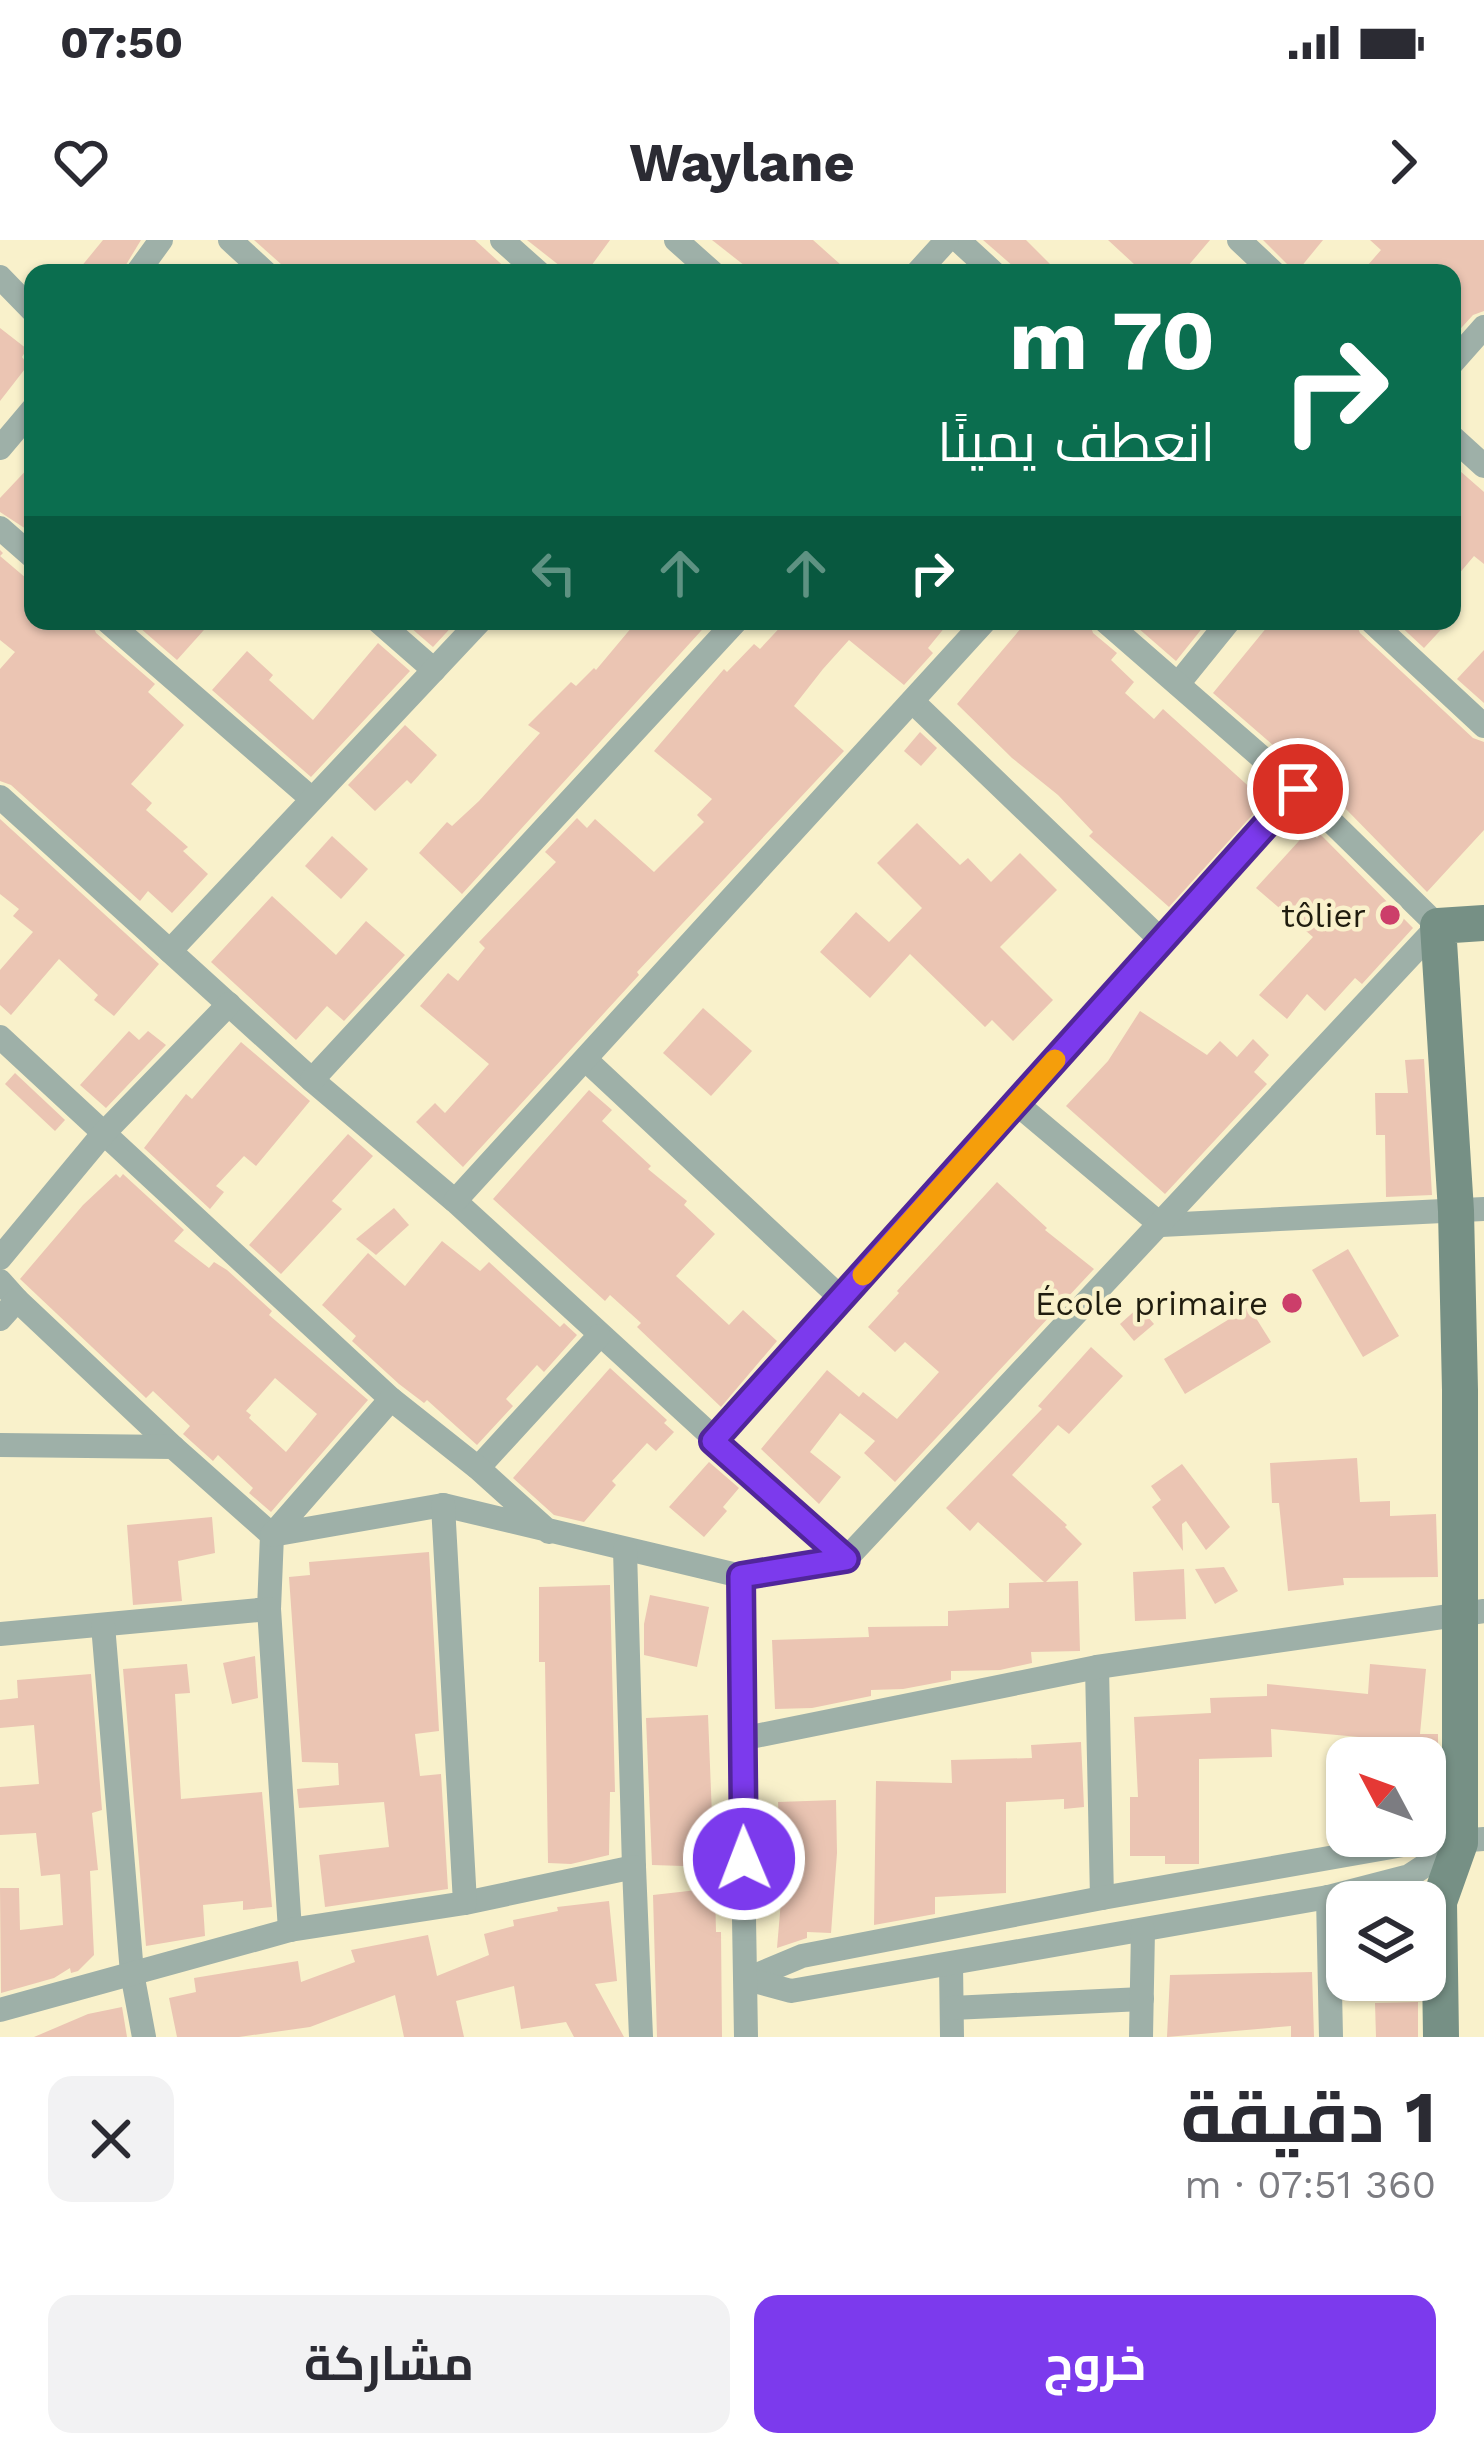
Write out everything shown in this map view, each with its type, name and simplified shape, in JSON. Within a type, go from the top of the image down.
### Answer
[{"type":"street","points":[[230,240],[256,264]]},
{"type":"street","points":[[502,240],[529,264]]},
{"type":"street","points":[[676,240],[702,264]]},
{"type":"street","points":[[925,264],[947,240]]},
{"type":"street","points":[[958,240],[984,264]]},
{"type":"street","points":[[1238,240],[1264,264]]},
{"type":"street","points":[[0,277],[24,302]]},
{"type":"street","points":[[1461,353],[1484,327]]},
{"type":"street","points":[[0,448],[24,420]]},
{"type":"street","points":[[1461,445],[1484,466]]},
{"type":"street","points":[[0,528],[24,549]]},
{"type":"street","points":[[117,630],[312,799]]},
{"type":"street","points":[[388,630],[434,670]]},
{"type":"street","points":[[170,951],[471,630]]},
{"type":"street","points":[[312,1080],[728,630]]},
{"type":"street","points":[[454,1202],[977,630]]},
{"type":"street","points":[[1115,630],[1298,789],[1468,921]]},
{"type":"street","points":[[1178,684],[1222,630]]},
{"type":"street","points":[[1381,630],[1484,726]]},
{"type":"street","points":[[913,702],[1161,940]]},
{"type":"street","points":[[713,1441],[1298,789]]},
{"type":"street","points":[[0,797],[846,1559]]},
{"type":"street","points":[[1441,2037],[1439,1902],[1472,1841],[1471,1612],[1460,1390],[1470,1210],[1468,921]]},
{"type":"street","points":[[272,1535],[443,1504],[741,1576],[846,1559],[1161,1225],[1468,921]]},
{"type":"street","points":[[0,1258],[103,1134],[229,1004]]},
{"type":"street","points":[[0,1037],[391,1399],[549,1532]]},
{"type":"street","points":[[586,1060],[842,1299]]},
{"type":"street","points":[[1017,1104],[1161,1225],[1470,1210]]},
{"type":"street","points":[[6,1300],[272,1535]]},
{"type":"street","points":[[478,1468],[599,1336]]},
{"type":"street","points":[[290,1930],[269,1609],[272,1535],[391,1399]]},
{"type":"street","points":[[0,1444],[173,1447]]},
{"type":"street","points":[[443,1504],[465,1903]]},
{"type":"street","points":[[625,1550],[641,2037]]},
{"type":"street","points":[[741,1576],[746,2037]]},
{"type":"street","points":[[0,1634],[269,1609]]},
{"type":"street","points":[[741,1739],[1097,1667],[1471,1612]]},
{"type":"street","points":[[103,1624],[132,1973],[144,2037]]},
{"type":"street","points":[[1097,1667],[1102,1898]]},
{"type":"street","points":[[1390,1881],[1409,1876],[1472,1841]]},
{"type":"street","points":[[747,1979],[802,1956],[1102,1898],[1403,1845],[1472,1841]]},
{"type":"street","points":[[0,2010],[290,1930],[465,1903],[634,1868]]},
{"type":"street","points":[[747,1979],[791,1991],[1326,1897]]},
{"type":"street","points":[[1141,2037],[1143,1930]]},
{"type":"street","points":[[951,1964],[952,2037]]},
{"type":"street","points":[[952,2008],[1142,1999]]},
{"type":"street","points":[[1330,2001],[1331,2037]]},
{"type":"building","points":[[103,240],[141,240],[126,264],[83,264]]},
{"type":"building","points":[[254,240],[475,240],[501,264],[281,264]]},
{"type":"building","points":[[527,240],[610,240],[593,264],[558,264]]},
{"type":"building","points":[[712,240],[813,240],[840,264],[743,264]]},
{"type":"building","points":[[983,240],[1026,240],[1050,264],[1011,264]]},
{"type":"building","points":[[1108,240],[1210,240],[1190,264],[1134,264]]},
{"type":"building","points":[[1263,240],[1323,240],[1303,264],[1287,264]]},
{"type":"building","points":[[1370,240],[1484,240],[1484,311],[1461,328],[1461,264],[1369,264],[1381,250]]},
{"type":"building","points":[[0,328],[24,347],[24,370],[0,401]]},
{"type":"building","points":[[1461,472],[1484,492],[1484,564],[1474,556],[1461,571]]},
{"type":"building","points":[[24,473],[24,528],[0,512],[0,498]]},
{"type":"building","points":[[0,556],[24,576],[24,630],[95,630],[155,684],[148,692],[184,725],[131,784],[152,803],[146,810],[188,847],[183,851],[208,874],[172,913],[148,891],[140,901],[11,785],[0,781],[0,669],[15,652],[0,640]]},
{"type":"building","points":[[142,630],[204,630],[177,660]]},
{"type":"building","points":[[413,630],[449,630],[433,647]]},
{"type":"building","points":[[629,630],[702,630],[462,894],[419,853],[447,822],[452,826],[479,801],[540,733],[528,725],[571,682],[576,686]]},
{"type":"building","points":[[778,630],[943,630],[928,648],[933,653],[904,685],[849,640],[823,669],[794,706],[844,751],[463,1167],[416,1122],[435,1103],[445,1113],[489,1064],[420,1006],[448,973],[458,981],[485,948],[479,942],[556,862],[545,852],[577,818],[587,828],[595,819],[654,872],[704,822],[697,815],[712,799],[654,751],[724,669],[727,672],[754,644],[760,649]]},
{"type":"building","points":[[1019,630],[1092,630],[1117,653],[1111,660],[1134,682],[1125,693],[1154,719],[1163,709],[1265,801],[1169,907],[1089,836],[1093,832],[1058,795],[957,704]]},
{"type":"building","points":[[1140,630],[1201,630],[1176,661]]},
{"type":"building","points":[[1265,630],[1359,630],[1473,738],[1484,742],[1484,830],[1427,892],[1344,807],[1213,693]]},
{"type":"building","points":[[1405,630],[1441,630],[1424,648]]},
{"type":"building","points":[[378,643],[410,671],[311,777],[212,690],[247,651],[273,675],[269,680],[313,720]]},
{"type":"building","points":[[1484,650],[1484,703],[1457,679]]},
{"type":"building","points":[[405,725],[437,755],[411,784],[407,780],[375,811],[348,785]]},
{"type":"building","points":[[920,732],[937,748],[921,766],[904,751]]},
{"type":"building","points":[[0,819],[159,964],[114,1016],[59,959],[11,1015],[0,1005],[0,970],[33,932],[13,916],[19,909],[0,894]]},
{"type":"building","points":[[917,823],[960,865],[968,858],[991,882],[1020,853],[1057,890],[1000,947],[1053,1000],[1013,1041],[992,1020],[985,1027],[910,954],[870,998],[820,952],[856,912],[889,942],[922,908],[877,863]]},
{"type":"building","points":[[1308,831],[1317,838],[1320,834],[1413,928],[1362,984],[1355,978],[1325,1011],[1307,994],[1287,1019],[1259,995],[1313,937],[1256,888]]},
{"type":"building","points":[[332,836],[368,869],[341,899],[305,866]]},
{"type":"building","points":[[272,896],[336,955],[366,921],[405,955],[344,1021],[327,1006],[296,1040],[211,962]]},
{"type":"building","points":[[703,1008],[752,1051],[711,1096],[663,1053]]},
{"type":"building","points":[[1140,1011],[1207,1055],[1220,1041],[1237,1057],[1253,1039],[1269,1055],[1254,1072],[1267,1084],[1165,1194],[1066,1106],[1108,1061]]},
{"type":"building","points":[[129,1031],[139,1040],[148,1031],[166,1045],[106,1108],[80,1085]]},
{"type":"building","points":[[241,1042],[310,1101],[256,1166],[244,1156],[216,1186],[224,1192],[210,1209],[144,1148],[186,1094],[192,1099]]},
{"type":"building","points":[[1424,1059],[1432,1195],[1386,1197],[1385,1135],[1376,1135],[1375,1093],[1408,1093],[1405,1060]]},
{"type":"building","points":[[15,1073],[65,1120],[55,1131],[5,1084]]},
{"type":"building","points":[[589,1090],[612,1110],[602,1121],[715,1234],[676,1276],[729,1325],[743,1310],[777,1341],[721,1407],[637,1327],[641,1323],[610,1295],[605,1301],[493,1199]]},
{"type":"building","points":[[348,1134],[373,1156],[332,1201],[342,1209],[281,1274],[249,1245]]},
{"type":"building","points":[[116,1174],[120,1178],[123,1174],[184,1230],[174,1241],[209,1268],[214,1262],[227,1270],[272,1311],[269,1315],[368,1400],[271,1512],[218,1455],[213,1461],[183,1434],[190,1426],[153,1391],[146,1398],[20,1279]],"holes":[[[275,1378],[317,1414],[286,1452],[246,1411]]]},
{"type":"building","points":[[997,1182],[1045,1230],[1094,1269],[895,1482],[864,1453],[875,1441],[840,1413],[810,1452],[841,1477],[819,1504],[761,1449],[827,1370],[859,1397],[863,1392],[897,1419],[939,1372],[905,1342],[895,1352],[868,1327]]},
{"type":"building","points":[[394,1208],[409,1225],[376,1255],[356,1239]]},
{"type":"building","points":[[442,1241],[480,1271],[489,1262],[560,1327],[564,1323],[577,1335],[544,1372],[537,1365],[506,1399],[513,1406],[477,1445],[427,1400],[424,1403],[399,1384],[352,1341],[356,1336],[322,1305],[368,1253],[405,1286]]},
{"type":"building","points":[[1348,1249],[1399,1336],[1363,1357],[1312,1270]]},
{"type":"building","points":[[1139,1307],[1154,1324],[1134,1341],[1120,1324]]},
{"type":"building","points":[[1249,1307],[1271,1342],[1185,1394],[1164,1359]]},
{"type":"building","points":[[1091,1347],[1123,1376],[1069,1434],[1058,1425],[1012,1475],[1082,1544],[1046,1582],[1078,1581],[1080,1651],[1031,1652],[1032,1663],[1000,1670],[951,1671],[951,1680],[871,1690],[871,1696],[812,1708],[775,1709],[772,1640],[869,1637],[868,1627],[948,1626],[948,1611],[1009,1608],[1009,1583],[1044,1582],[978,1522],[970,1531],[946,1508],[1042,1409],[1038,1406]]},
{"type":"building","points":[[610,1368],[674,1432],[656,1451],[647,1443],[612,1481],[616,1485],[584,1522],[554,1515],[513,1478]]},
{"type":"building","points":[[1357,1458],[1360,1502],[1390,1501],[1390,1516],[1436,1514],[1438,1577],[1343,1578],[1344,1585],[1288,1591],[1270,1463]]},
{"type":"building","points":[[709,1462],[739,1488],[723,1507],[727,1511],[704,1537],[669,1507]]},
{"type":"building","points":[[1182,1464],[1230,1527],[1206,1550],[1186,1521],[1182,1524],[1183,1551],[1152,1507],[1161,1500],[1151,1486]]},
{"type":"building","points":[[212,1517],[215,1553],[178,1561],[182,1601],[133,1605],[127,1525]]},
{"type":"building","points":[[429,1552],[439,1731],[415,1734],[420,1776],[441,1774],[448,1889],[325,1907],[319,1855],[389,1847],[384,1802],[299,1808],[297,1789],[339,1785],[338,1763],[302,1762],[289,1577],[310,1575],[309,1562]]},
{"type":"building","points":[[1224,1567],[1238,1591],[1215,1604],[1195,1569]]},
{"type":"building","points":[[1184,1569],[1186,1619],[1135,1621],[1133,1572]]},
{"type":"building","points":[[610,1585],[615,1792],[610,1792],[609,1855],[571,1864],[548,1863],[539,1587]]},
{"type":"building","points":[[650,1595],[709,1607],[697,1667],[644,1655]]},
{"type":"building","points":[[255,1656],[258,1698],[232,1704],[223,1663]]},
{"type":"building","points":[[187,1664],[190,1693],[175,1694],[181,1799],[262,1792],[272,1907],[243,1910],[243,1901],[203,1905],[205,1936],[146,1946],[123,1669]]},
{"type":"building","points":[[1370,1664],[1426,1669],[1420,1734],[1438,1737],[1359,1737],[1271,1729],[1272,1757],[1199,1759],[1199,1864],[1165,1864],[1165,1856],[1130,1856],[1130,1797],[1138,1797],[1134,1717],[1211,1713],[1210,1698],[1267,1696],[1267,1684],[1368,1694]]},
{"type":"building","points":[[91,1674],[102,1810],[92,1813],[98,1870],[90,1871],[94,1955],[78,1971],[71,1973],[70,1968],[54,1978],[1,1993],[0,1888],[19,1888],[20,1930],[63,1925],[60,1874],[41,1876],[36,1833],[0,1835],[0,1787],[39,1784],[34,1725],[0,1728],[0,1700],[18,1698],[17,1680]]},
{"type":"building","points":[[708,1715],[714,1867],[652,1865],[646,1718]]},
{"type":"building","points":[[1081,1742],[1084,1807],[1064,1809],[1064,1799],[1006,1802],[1006,1893],[935,1897],[935,1914],[874,1925],[876,1781],[952,1783],[951,1760],[1032,1758],[1031,1745]]},
{"type":"building","points":[[836,1800],[831,1933],[807,1932],[807,1938],[777,1948],[782,1889],[778,1802]]},
{"type":"building","points":[[715,1888],[716,1932],[721,1932],[722,2037],[657,2037],[653,1895]]},
{"type":"building","points":[[609,1901],[617,1981],[595,1984],[624,2037],[574,2037],[566,2022],[521,2029],[514,1986],[456,2001],[464,2037],[404,2037],[395,1995],[310,2027],[239,2037],[177,2037],[169,1998],[196,1992],[194,1978],[298,1961],[301,1982],[355,1962],[351,1950],[428,1935],[437,1976],[489,1955],[484,1934],[514,1926],[513,1920],[558,1911],[557,1907]]},
{"type":"building","points":[[1312,1972],[1314,2037],[1291,2037],[1291,2026],[1167,2037],[1170,1975]]},
{"type":"building","points":[[1418,2002],[1418,2037],[1376,2037],[1375,2003]]},
{"type":"building","points":[[122,2007],[127,2037],[34,2037],[88,2014]]},
{"type":"slow traffic","points":[[863,1275],[1055,1060]]},
{"type":"place","name":"tôlier","points":[[1390,915]]},
{"type":"place","name":"École primaire","points":[[1292,1303]]},
{"type":"route","points":[[744,1859],[741,1576],[846,1559],[713,1441],[1298,789]]}]
